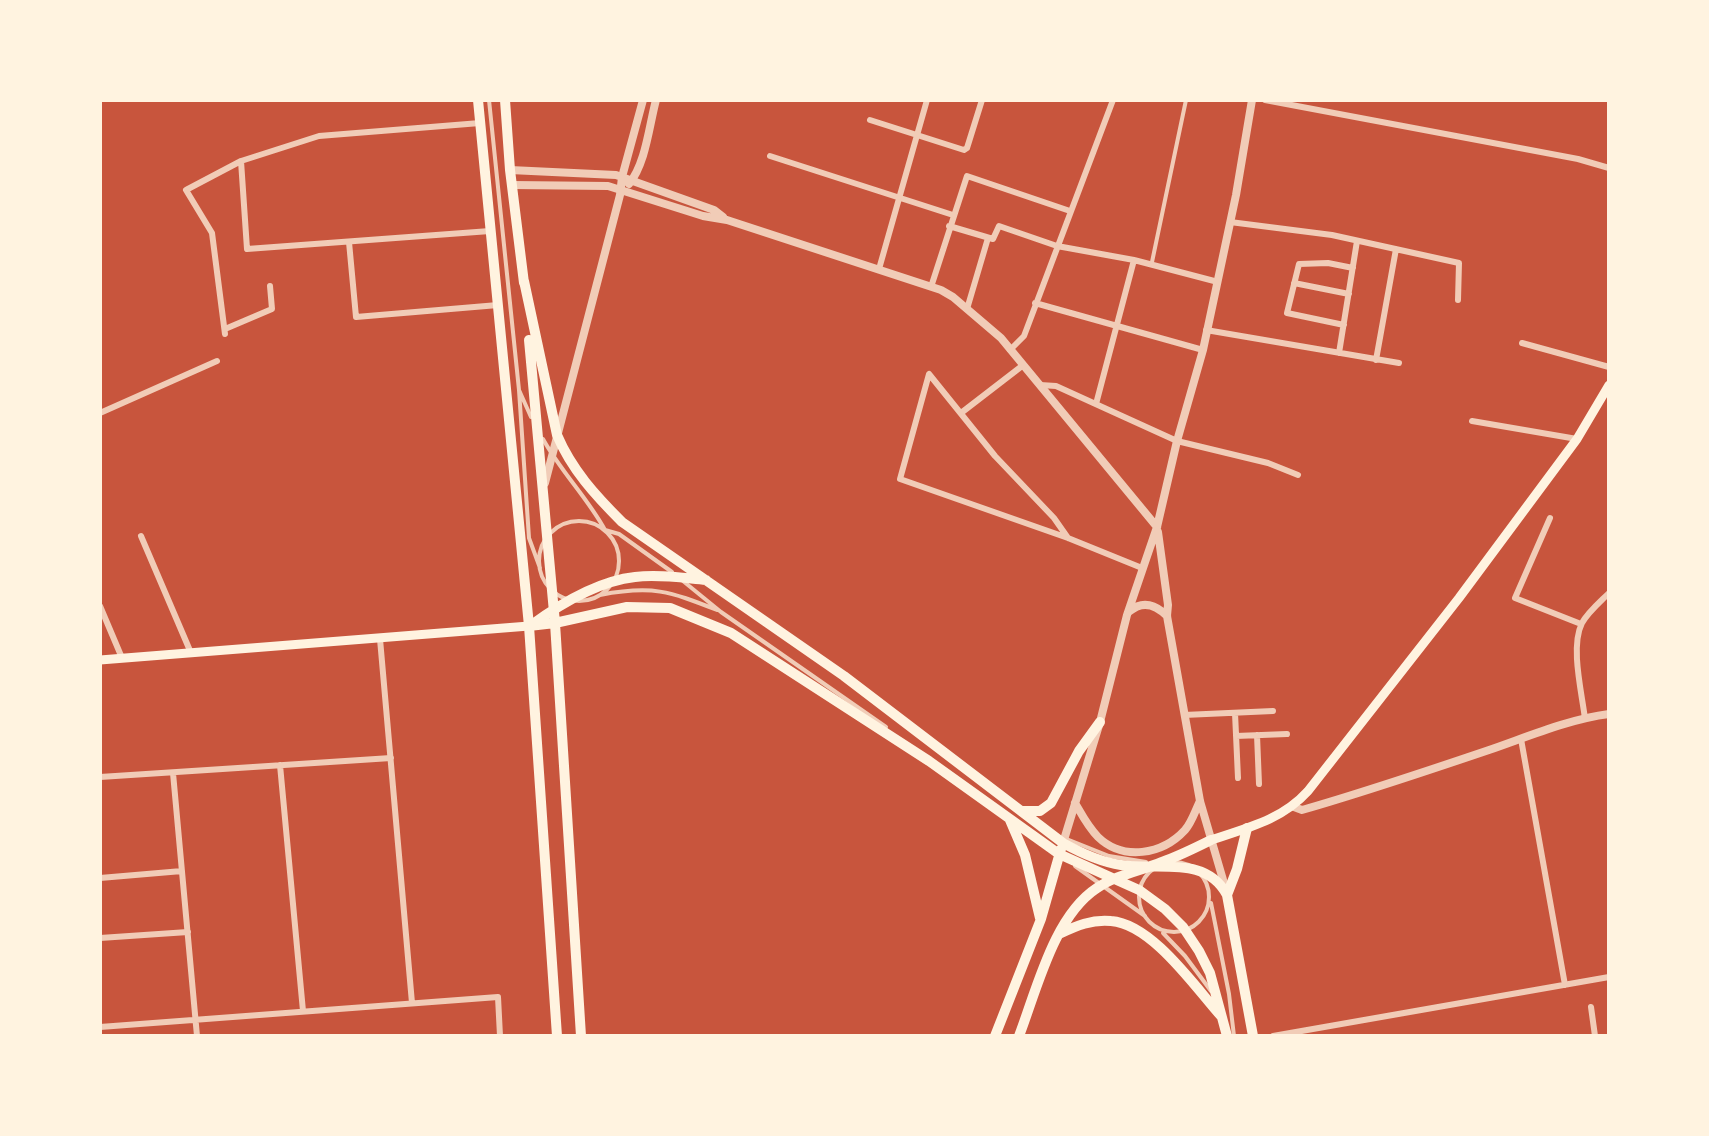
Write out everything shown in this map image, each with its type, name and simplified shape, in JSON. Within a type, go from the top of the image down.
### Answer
[{"type":"main road","points":[[478,100],[529,626],[557,1036]]},
{"type":"main road","points":[[505,100],[555,624],[582,1036]]},
{"type":"main road","points":[[524,281],[557,435],[566,456],[591,492],[622,522],[844,676],[1021,810],[1061,848],[1105,862],[1194,869],[1220,882],[1227,895],[1253,1036]]},
{"type":"main road","points":[[1019,1036],[1058,934],[1086,896],[1114,878],[1294,807],[1459,598],[1577,439],[1609,385]]},
{"type":"main road","points":[[529,626],[553,608],[610,583],[635,577],[706,580]]},
{"type":"main road","points":[[100,660],[555,624],[628,607],[670,608],[731,633],[1009,817],[1165,909],[1199,951],[1231,1034]]},
{"type":"main road","points":[[1021,810],[1040,811],[1051,803],[1078,751],[1100,722]]},
{"type":"main road","points":[[1009,817],[1025,855],[1041,919]]},
{"type":"main road","points":[[1227,895],[1248,828]]},
{"type":"main road","points":[[995,1036],[1041,919],[1061,848]]},
{"type":"main road","points":[[1058,934],[1092,921],[1109,920],[1134,927],[1175,964],[1222,1016]]},
{"type":"street","points":[[543,491],[643,100]]},
{"type":"street","points":[[622,189],[634,181],[656,100]]},
{"type":"street","points":[[879,268],[927,100]]},
{"type":"street","points":[[870,120],[964,150],[982,100]]},
{"type":"street","points":[[1010,350],[1024,336],[1114,100]]},
{"type":"street","points":[[1061,848],[1100,722],[1127,614],[1157,527],[1218,282],[1252,100]]},
{"type":"street","points":[[1265,100],[1609,168]]},
{"type":"street","points":[[270,286],[272,310],[225,332],[212,233],[186,190],[241,160],[319,136],[480,123]]},
{"type":"street","points":[[770,156],[953,215]]},
{"type":"street","points":[[241,160],[247,249],[491,231]]},
{"type":"street","points":[[510,170],[610,174],[714,210],[727,220]]},
{"type":"street","points":[[931,287],[967,176],[1070,211]]},
{"type":"street","points":[[512,185],[608,186],[727,220],[931,287],[953,297],[1001,338],[1157,527],[1183,716],[1200,802],[1227,895]]},
{"type":"street","points":[[1230,222],[1332,235],[1459,263],[1458,300]]},
{"type":"street","points":[[949,226],[994,239],[998,226],[1057,246],[1134,260],[1218,282]]},
{"type":"street","points":[[967,309],[988,238]]},
{"type":"street","points":[[1340,352],[1357,240]]},
{"type":"street","points":[[349,242],[356,317],[499,304]]},
{"type":"street","points":[[1376,360],[1396,249]]},
{"type":"street","points":[[1096,405],[1134,260]]},
{"type":"street","points":[[1344,325],[1287,313],[1298,264],[1328,263],[1353,268]]},
{"type":"street","points":[[1294,283],[1349,294]]},
{"type":"street","points":[[1035,302],[1202,350]]},
{"type":"street","points":[[1206,330],[1399,363]]},
{"type":"street","points":[[1522,342],[1609,367]]},
{"type":"street","points":[[100,413],[218,361]]},
{"type":"street","points":[[961,413],[1022,366]]},
{"type":"street","points":[[1068,538],[929,374],[900,479],[1142,568]]},
{"type":"street","points":[[1039,385],[1056,386],[1176,441],[1298,474]]},
{"type":"street","points":[[1472,421],[1577,439]]},
{"type":"street","points":[[1550,518],[1516,598],[1582,624]]},
{"type":"street","points":[[141,536],[192,654]]},
{"type":"street","points":[[1585,719],[1576,646],[1582,624],[1609,594]]},
{"type":"street","points":[[1127,614],[1137,606],[1148,605],[1158,607],[1167,616]]},
{"type":"street","points":[[100,606],[122,658]]},
{"type":"street","points":[[380,638],[412,1003]]},
{"type":"street","points":[[1183,716],[1273,711]]},
{"type":"street","points":[[1235,713],[1238,778]]},
{"type":"street","points":[[1294,807],[1302,810],[1358,794],[1609,714]]},
{"type":"street","points":[[1236,736],[1287,734]]},
{"type":"street","points":[[1257,735],[1258,784]]},
{"type":"street","points":[[1521,739],[1565,985]]},
{"type":"street","points":[[100,778],[391,758]]},
{"type":"street","points":[[280,766],[303,1011]]},
{"type":"street","points":[[174,773],[197,1036]]},
{"type":"street","points":[[1074,802],[1105,842],[1138,852],[1173,841],[1190,822],[1200,802]]},
{"type":"street","points":[[100,878],[182,872]]},
{"type":"street","points":[[100,938],[188,932]]},
{"type":"street","points":[[1272,1036],[1609,977]]},
{"type":"street","points":[[100,1026],[498,997],[500,1036]]},
{"type":"street","points":[[1591,1007],[1595,1036]]},
{"type":"lane","points":[[489,100],[529,538],[544,580],[562,597],[575,600],[634,589],[659,590],[721,612]]},
{"type":"lane","points":[[1151,265],[1186,100]]},
{"type":"lane","points":[[518,390],[560,469],[594,510],[618,552],[616,577],[599,596]]},
{"type":"lane","points":[[540,568],[542,544],[559,526],[582,521],[620,534],[721,612],[1026,826],[1051,850],[1145,916],[1199,972],[1231,1034]]},
{"type":"lane","points":[[1026,826],[1109,856],[1175,862],[1196,870],[1204,878],[1229,994],[1231,1034]]},
{"type":"lane","points":[[1145,916],[1141,907],[1142,885],[1164,864]]},
{"type":"lane","points":[[1160,929],[1171,932],[1193,927],[1202,919],[1210,898]]}]
